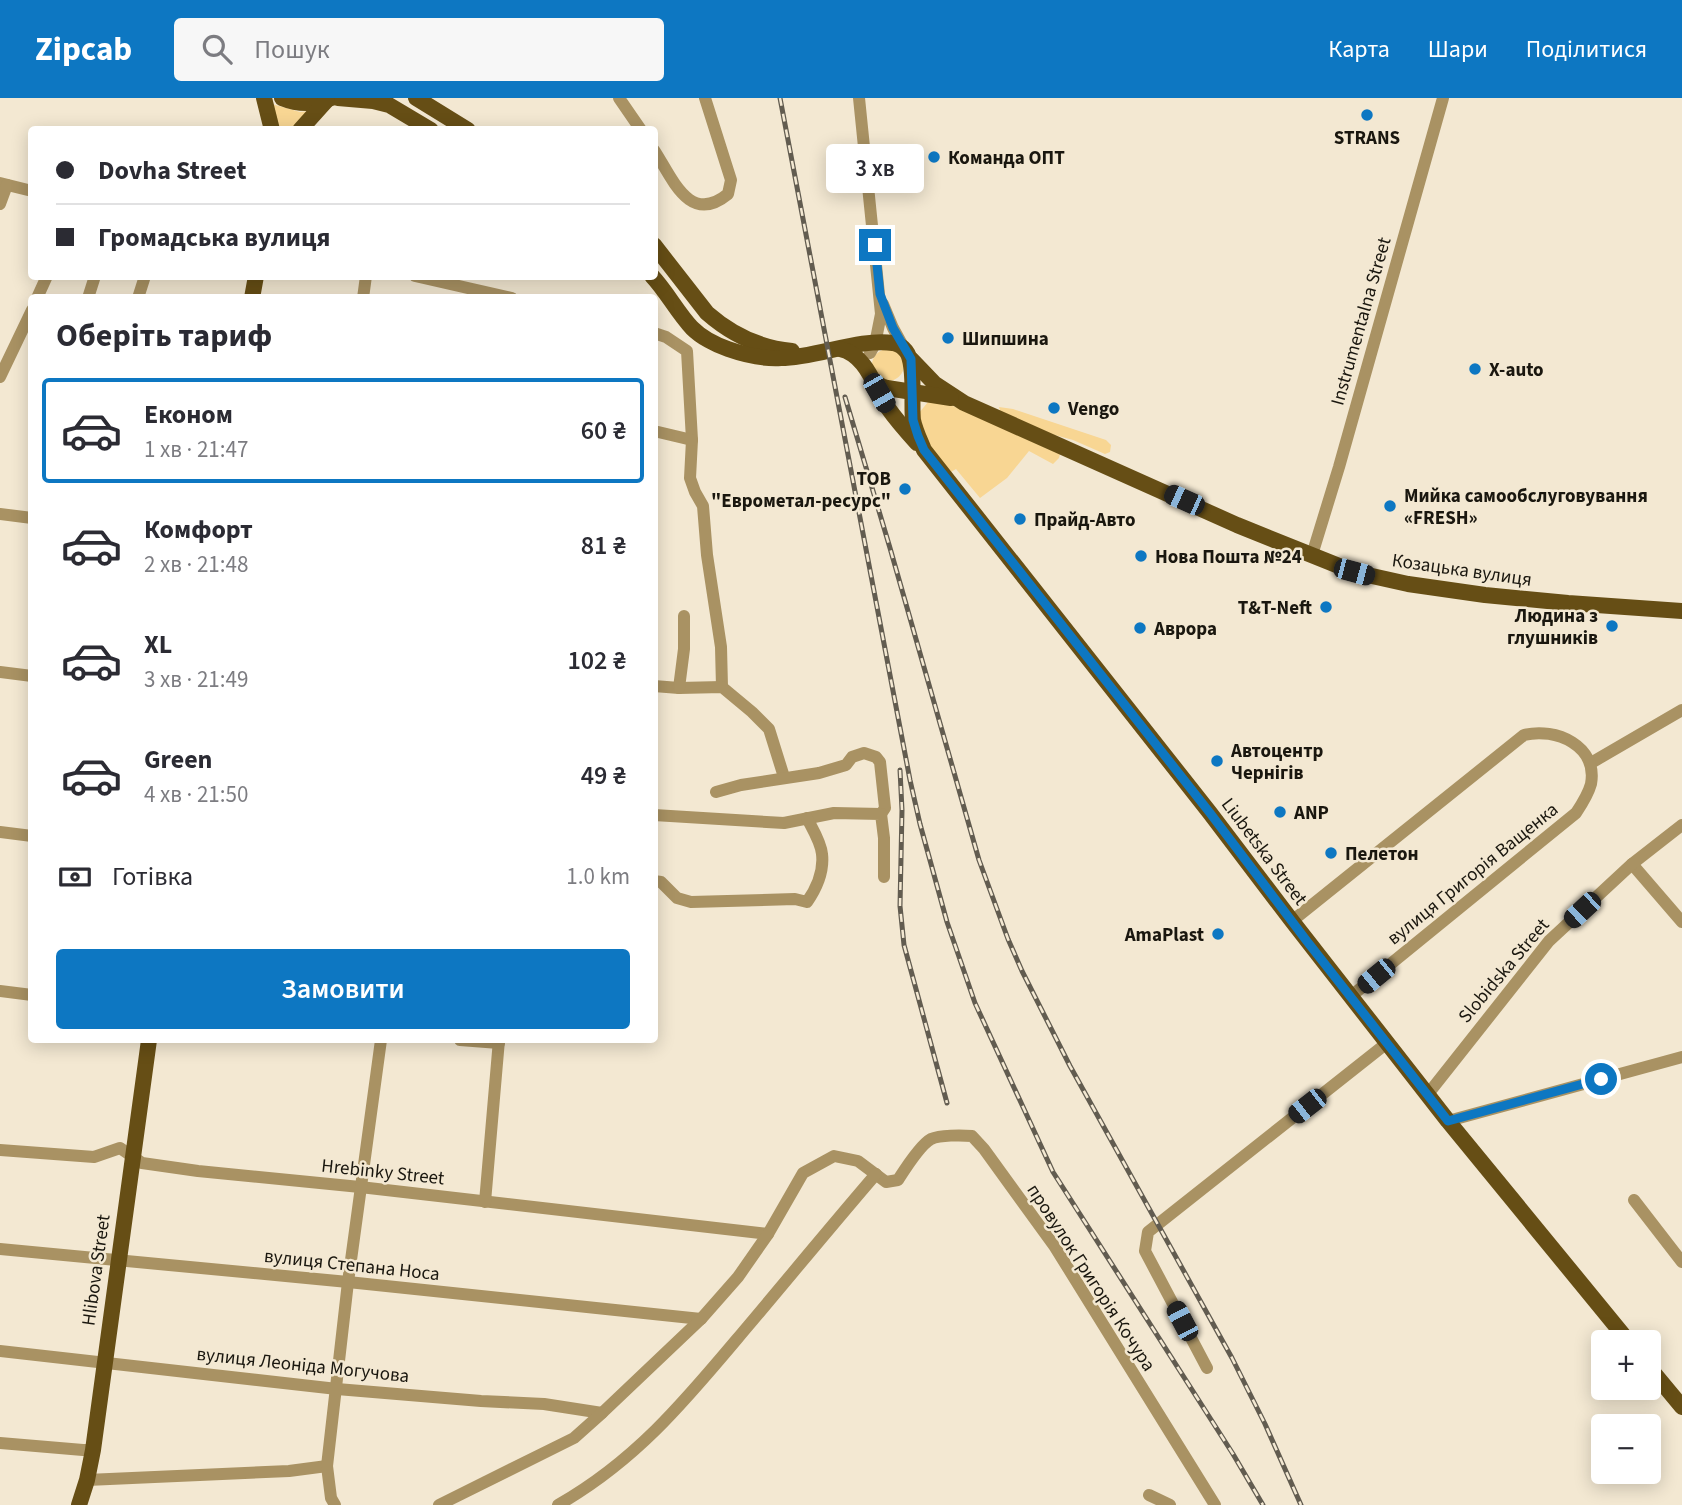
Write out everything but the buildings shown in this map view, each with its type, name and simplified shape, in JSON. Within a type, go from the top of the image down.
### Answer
[{"type":"main road","points":[[264,98],[271,126]]},
{"type":"main road","points":[[282,98],[306,104],[332,99],[373,101],[389,105],[424,126]]},
{"type":"main road","points":[[416,98],[462,126]]},
{"type":"main road","points":[[304,126],[332,99]]},
{"type":"main road","points":[[658,250],[707,313],[732,332],[778,349],[818,353]]},
{"type":"main road","points":[[655,280],[692,328],[727,349],[774,358],[804,357],[847,348],[874,353]]},
{"type":"main road","points":[[847,348],[853,355],[874,353],[897,344],[909,358],[906,380],[887,388]]},
{"type":"main road","points":[[874,353],[875,383],[887,388],[957,399]]},
{"type":"main road","points":[[874,353],[888,408],[924,450]]},
{"type":"main road","name":"Козацька вулиця","points":[[909,358],[935,384],[957,399],[1237,525],[1354,572],[1408,584],[1485,595],[1682,611]]},
{"type":"main road","name":"Liubetska Street","points":[[909,358],[913,420],[924,450],[1202,802],[1350,997],[1619,1330]]},
{"type":"main road","points":[[913,420],[918,404],[928,397],[940,395]]},
{"type":"main road","name":"Hlibova Street","points":[[79,1505],[93,1450],[149,1043]]},
{"type":"main road","points":[[1661,1382],[1682,1407]]},
{"type":"street","points":[[619,98],[638,126]]},
{"type":"street","points":[[658,156],[687,199],[698,205],[720,201],[728,194],[731,180],[705,98]]},
{"type":"street","points":[[859,98],[880,294],[881,314],[874,353]]},
{"type":"street","name":"Instrumentalna Street","points":[[1312,555],[1343,455],[1443,98]]},
{"type":"street","points":[[0,204],[4,184],[28,190]]},
{"type":"street","points":[[430,280],[482,294]]},
{"type":"street","points":[[880,294],[893,328],[909,358]]},
{"type":"street","points":[[0,376],[28,318]]},
{"type":"street","points":[[658,334],[687,351],[692,440],[690,478],[703,506],[707,555],[721,647],[722,687]]},
{"type":"street","points":[[658,432],[692,440]]},
{"type":"street","points":[[0,514],[28,518]]},
{"type":"street","points":[[679,688],[684,649],[684,616]]},
{"type":"street","points":[[0,672],[28,676]]},
{"type":"street","points":[[658,686],[722,687],[769,729],[783,778]]},
{"type":"street","points":[[1292,921],[1524,735],[1546,732],[1566,739],[1579,746],[1591,763],[1682,710]]},
{"type":"street","points":[[716,792],[741,785],[819,773],[846,765],[852,757],[864,753],[876,757],[880,762],[885,807],[881,814],[884,877]]},
{"type":"street","name":"вулиця Григорія Ващенка","points":[[1350,997],[1576,813],[1590,786],[1591,763]]},
{"type":"street","points":[[658,815],[783,823],[834,813],[881,814]]},
{"type":"street","points":[[658,882],[677,898],[691,901],[795,899],[807,902],[818,881],[822,853],[807,818]]},
{"type":"street","name":"Slobidska Street","points":[[1428,1094],[1549,941],[1632,864],[1682,825]]},
{"type":"street","points":[[0,832],[28,836]]},
{"type":"street","points":[[1632,864],[1682,922]]},
{"type":"street","points":[[0,991],[28,994]]},
{"type":"street","points":[[333,1501],[327,1466],[360,1187],[381,1043]]},
{"type":"street","points":[[485,1202],[499,1043]]},
{"type":"street","points":[[1207,1368],[1145,1251],[1148,1232],[1387,1043]]},
{"type":"street","points":[[1448,1121],[1682,1056]]},
{"type":"street","name":"провулок Григорія Кочура","points":[[876,1174],[886,1182],[898,1180],[916,1154],[931,1139],[972,1136],[1055,1247],[1215,1505]]},
{"type":"street","name":"Hrebinky Street","points":[[0,1150],[94,1157],[120,1148],[142,1163],[198,1171],[768,1234]]},
{"type":"street","points":[[439,1505],[574,1438],[602,1413],[701,1319],[738,1277],[768,1234],[803,1173],[834,1157],[858,1161],[876,1174],[684,1402],[629,1456],[586,1489],[558,1505]]},
{"type":"street","points":[[1634,1200],[1682,1262]]},
{"type":"street","name":"вулиця Степана Носа","points":[[0,1249],[701,1319]]},
{"type":"street","name":"вулиця Леоніда Могучова","points":[[0,1351],[337,1389],[544,1404],[602,1413]]},
{"type":"street","points":[[0,1443],[93,1450]]},
{"type":"street","points":[[87,1480],[289,1471],[327,1466]]},
{"type":"street","points":[[1149,1495],[1170,1505]]},
{"type":"shaded area","points":[[272,104],[300,112],[312,111],[299,126],[277,126]]},
{"type":"shaded area","points":[[888,349],[899,354],[904,365],[899,376],[888,381],[877,376],[872,365],[877,354]]},
{"type":"shaded area","points":[[940,400],[1060,454],[1059,458],[1053,464],[1029,451],[1007,478],[980,498],[956,469],[951,472],[926,442],[919,413],[928,402]]},
{"type":"shaded area","points":[[999,407],[1013,409],[1106,440],[1111,445],[1110,452],[1105,454],[1051,434],[1000,411]]},
{"type":"railway","points":[[780,98],[910,780],[947,922],[975,1003],[1053,1172],[1263,1505]]},
{"type":"railway","points":[[845,397],[979,860],[1008,939],[1070,1066],[1232,1358],[1301,1505]]},
{"type":"railway","points":[[900,770],[900,906],[904,945],[947,1103]]},
{"type":"place","name":"STRANS","points":[[1367,115]]},
{"type":"place","name":"Команда ОПТ","points":[[934,157]]},
{"type":"place","name":"Шипшина","points":[[948,338]]},
{"type":"place","name":"X-auto","points":[[1475,369]]},
{"type":"place","name":"Vengo","points":[[1054,408]]},
{"type":"place","name":"ТОВ \"Еврометал-ресурс\"","points":[[905,489]]},
{"type":"place","name":"Мийка самообслуговування «FRESH»","points":[[1390,506]]},
{"type":"place","name":"Прайд-Авто","points":[[1020,519]]},
{"type":"place","name":"Нова Пошта №24","points":[[1141,556]]},
{"type":"place","name":"T&T-Neft","points":[[1326,607]]},
{"type":"place","name":"Людина з глушників","points":[[1612,626]]},
{"type":"place","name":"Аврора","points":[[1140,628]]},
{"type":"place","name":"Автоцентр Чернігів","points":[[1217,761]]},
{"type":"place","name":"ANP","points":[[1280,812]]},
{"type":"place","name":"Пелетон","points":[[1331,853]]},
{"type":"place","name":"AmaPlast","points":[[1218,934]]},
{"type":"route","points":[[875,245],[880,294],[893,328],[911,359],[913,420],[924,450],[1448,1121],[1601,1079]]}]
